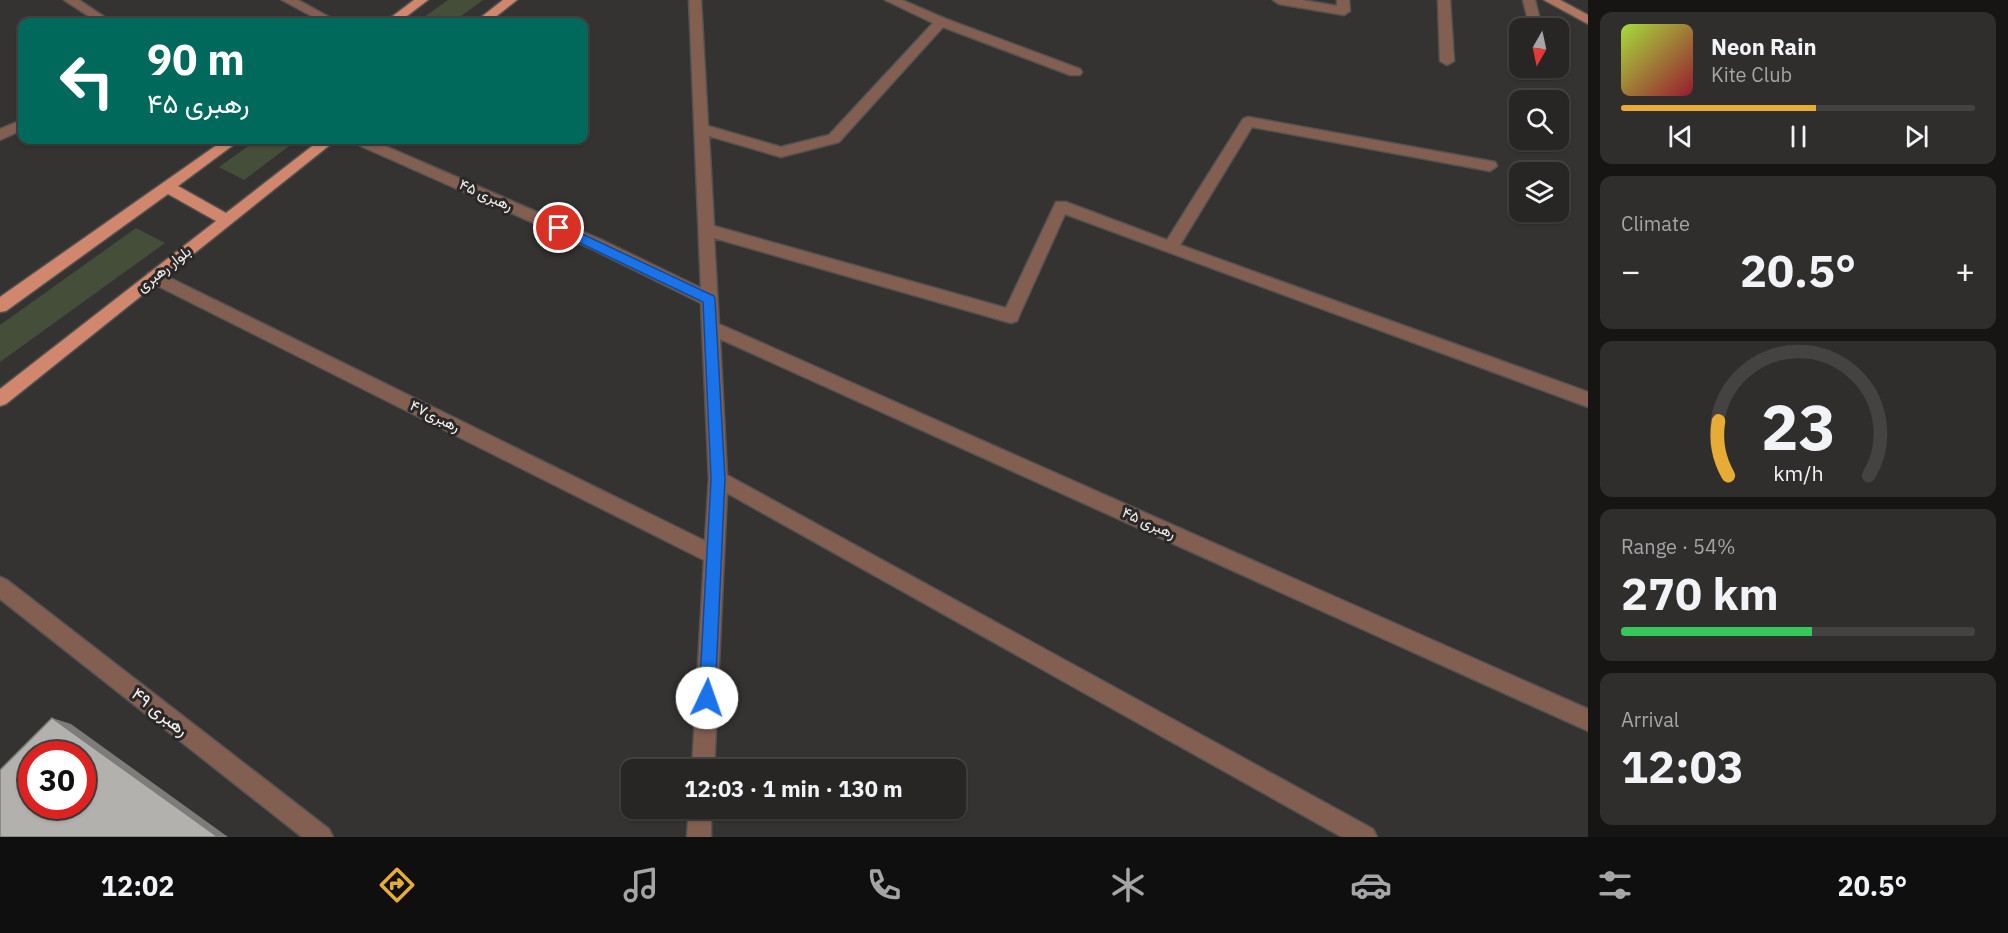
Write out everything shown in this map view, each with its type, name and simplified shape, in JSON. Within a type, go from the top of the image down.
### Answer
[{"type":"main road","points":[[397,18],[422,0]]},
{"type":"main road","points":[[486,18],[511,0]]},
{"type":"main road","points":[[1559,2],[1588,20]]},
{"type":"main road","points":[[0,306],[226,144]]},
{"type":"main road","name":"بلوار رهبری","points":[[0,399],[324,144]]},
{"type":"main road","points":[[167,187],[227,220]]},
{"type":"street","points":[[70,0],[99,18]]},
{"type":"street","points":[[288,0],[324,18]]},
{"type":"street","points":[[695,0],[718,479],[704,759]]},
{"type":"street","points":[[891,0],[941,22],[1075,72]]},
{"type":"street","points":[[1279,0],[1344,11],[1343,0]]},
{"type":"street","points":[[1444,0],[1448,61]]},
{"type":"street","points":[[1529,0],[1534,18]]},
{"type":"street","points":[[701,129],[781,152],[834,140],[941,22]]},
{"type":"street","points":[[1170,248],[1248,122],[1490,166]]},
{"type":"street","points":[[0,135],[18,127]]},
{"type":"street","name":"رهبری ۴۵","points":[[368,144],[598,245],[709,299]]},
{"type":"street","points":[[706,230],[1011,316],[1061,206],[1588,400]]},
{"type":"street","name":"۴۷رهبری","points":[[154,277],[715,556]]},
{"type":"street","name":"رهبری ۴۵","points":[[710,327],[1588,720]]},
{"type":"street","points":[[718,479],[1365,837]]},
{"type":"street","name":"رهبری ۴۹","points":[[0,587],[321,837]]},
{"type":"street","points":[[699,837],[700,819]]},
{"type":"green space","points":[[448,0],[483,0],[458,18],[423,18]]},
{"type":"green space","points":[[251,144],[292,144],[244,180],[219,167]]},
{"type":"green space","points":[[136,228],[165,243],[0,362],[0,325]]},
{"type":"building","points":[[52,718],[84,741],[29,741]]},
{"type":"building","points":[[96,750],[218,837],[0,837],[0,770],[18,752],[18,819],[96,819]]},
{"type":"route","points":[[559,228],[709,299],[718,479],[707,698]]}]
